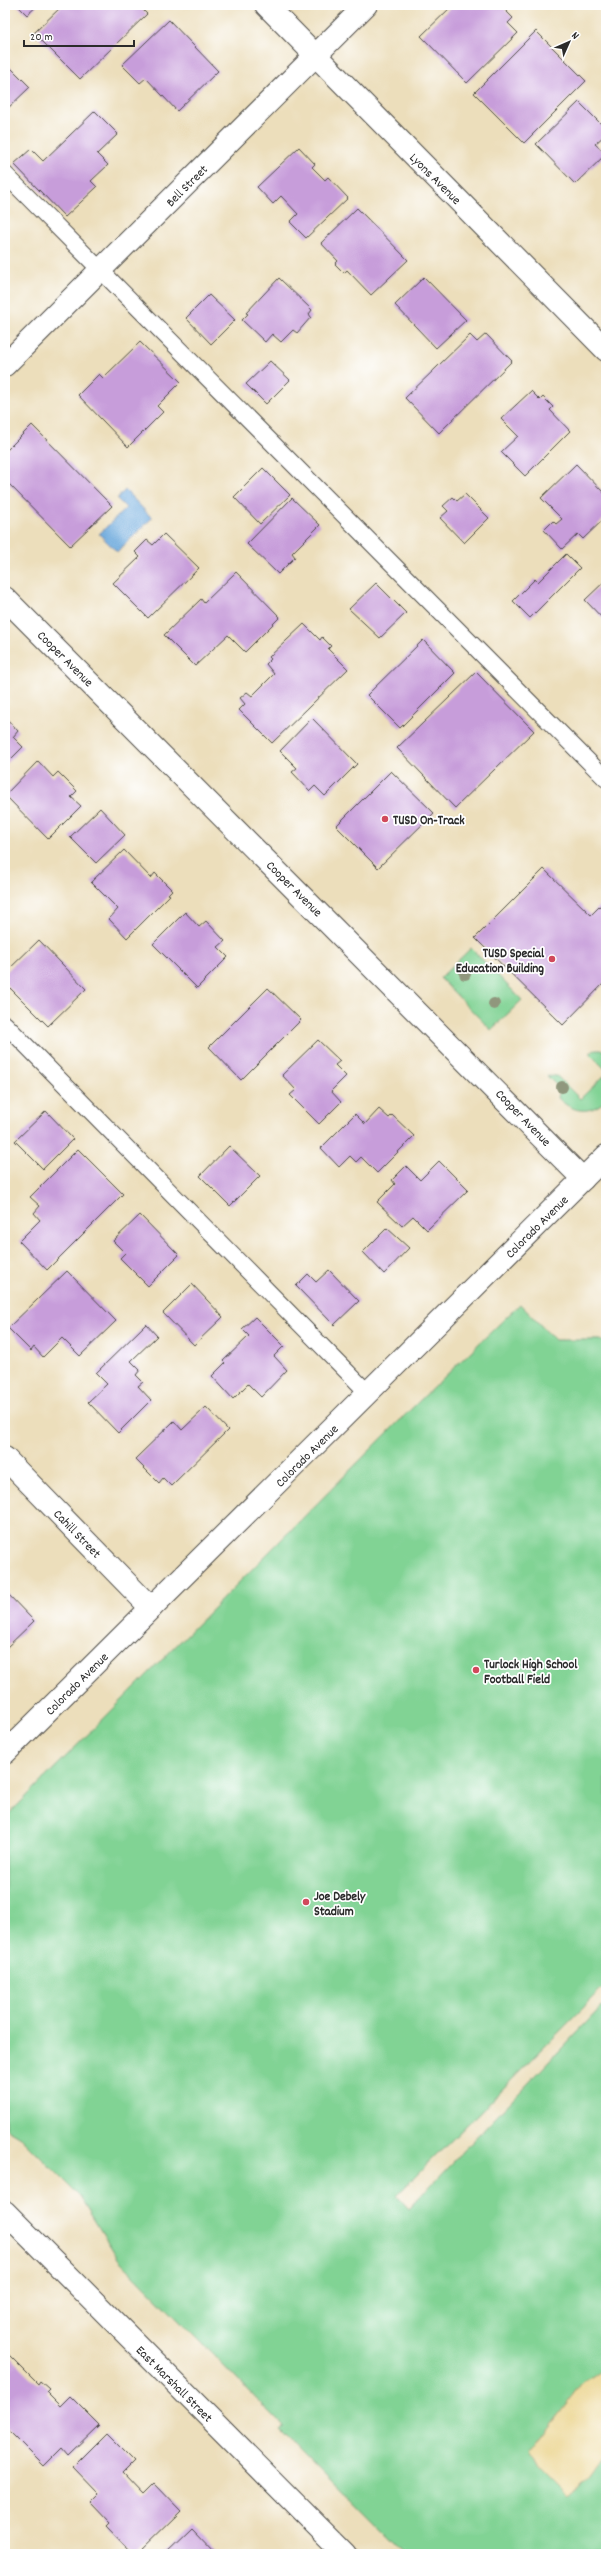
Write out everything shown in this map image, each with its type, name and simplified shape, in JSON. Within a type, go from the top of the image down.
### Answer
[{"type":"street","name":"Lyons Avenue","points":[[266,5],[606,350]]},
{"type":"street","name":"Bell Street","points":[[5,365],[366,5]]},
{"type":"street","name":"Cooper Avenue","points":[[5,598],[583,1179]]},
{"type":"street","name":"Colorado Avenue","points":[[5,1753],[369,1394],[606,1156]]},
{"type":"street","name":"Cahill Street","points":[[5,1458],[152,1608]]},
{"type":"street","name":"East Marshall Street","points":[[5,2212],[345,2554]]},
{"type":"lane","points":[[5,174],[606,779]]},
{"type":"lane","points":[[5,1024],[369,1394]]},
{"type":"green space","points":[[471,948],[522,1000],[491,1030],[440,978]]},
{"type":"green space","points":[[595,1050],[606,1050],[606,1070],[591,1055],[591,1052]]},
{"type":"green space","points":[[606,1074],[606,1100],[600,1105],[588,1110],[576,1109],[564,1103],[558,1098],[560,1089],[547,1076],[557,1076],[580,1099]]},
{"type":"green space","name":"Joe Debely Stadium","points":[[520,1304],[555,1340],[601,1340],[606,1345],[606,1985],[397,2195],[409,2208],[606,2002],[606,2554],[403,2554],[279,2429],[283,2426],[119,2260],[80,2197],[20,2137],[5,2128],[5,1818],[408,1412]]},
{"type":"sand","points":[[606,2367],[606,2455],[588,2479],[566,2498],[538,2470],[529,2453],[582,2384]]},
{"type":"water","points":[[125,490],[152,518],[117,552],[99,534],[126,508],[117,499]]},
{"type":"building","points":[[17,5],[38,5],[27,15]]},
{"type":"building","points":[[63,5],[138,5],[147,14],[80,79],[34,33]]},
{"type":"building","points":[[453,5],[510,5],[505,10],[513,18],[508,23],[518,33],[467,83],[421,36]]},
{"type":"building","points":[[169,20],[218,71],[177,111],[146,78],[140,83],[122,65]]},
{"type":"building","points":[[536,31],[586,81],[524,143],[474,93]]},
{"type":"building","points":[[5,62],[30,87],[5,111]]},
{"type":"building","points":[[579,102],[606,129],[606,134],[595,144],[606,154],[575,184],[536,144]]},
{"type":"building","points":[[95,111],[118,134],[97,154],[108,165],[91,181],[97,187],[65,217],[14,164],[31,149],[43,161]]},
{"type":"building","points":[[299,147],[315,164],[312,167],[325,180],[328,177],[348,198],[306,238],[290,222],[298,214],[281,196],[273,204],[257,187]]},
{"type":"building","points":[[357,208],[408,260],[371,295],[347,270],[344,273],[335,264],[338,261],[321,243]]},
{"type":"building","points":[[424,277],[466,320],[436,348],[395,305]]},
{"type":"building","points":[[279,278],[312,310],[309,314],[311,317],[297,333],[293,330],[281,342],[272,334],[265,342],[242,320],[248,314],[246,313]]},
{"type":"building","points":[[209,295],[235,320],[211,344],[186,318]]},
{"type":"building","points":[[486,334],[512,361],[439,433],[405,398],[470,335],[477,342]]},
{"type":"building","points":[[140,342],[181,382],[157,406],[163,412],[128,447],[78,395],[99,374],[103,378]]},
{"type":"building","points":[[270,361],[290,380],[266,404],[246,384]]},
{"type":"building","points":[[531,391],[540,400],[543,397],[553,407],[550,410],[570,431],[525,476],[501,452],[518,436],[501,419]]},
{"type":"building","points":[[32,425],[112,506],[70,546],[5,480],[5,452]]},
{"type":"building","points":[[576,464],[604,493],[606,491],[606,517],[583,539],[578,534],[562,549],[544,530],[553,521],[556,524],[562,519],[541,498]]},
{"type":"building","points":[[263,468],[290,495],[260,524],[234,497]]},
{"type":"building","points":[[465,494],[489,518],[464,543],[440,518],[448,511],[443,506],[453,497],[457,501]]},
{"type":"building","points":[[292,498],[320,525],[292,553],[295,557],[278,574],[247,544]]},
{"type":"building","points":[[164,534],[199,568],[148,618],[113,583],[140,557],[135,552],[147,540],[153,545]]},
{"type":"building","points":[[566,554],[580,568],[530,618],[513,601],[535,579],[538,582]]},
{"type":"building","points":[[236,572],[280,617],[245,652],[228,635],[195,666],[164,635],[201,599],[204,603]]},
{"type":"building","points":[[606,580],[606,622],[585,600]]},
{"type":"building","points":[[376,583],[406,613],[380,638],[349,609]]},
{"type":"building","points":[[304,624],[320,640],[322,637],[331,646],[328,649],[348,669],[272,743],[239,710],[245,704],[240,698],[247,692],[252,696],[274,674],[266,664],[271,659],[269,657]]},
{"type":"building","points":[[423,640],[455,673],[400,728],[367,695]]},
{"type":"building","points":[[476,672],[534,731],[455,808],[397,748]]},
{"type":"building","points":[[5,717],[18,731],[13,737],[23,747],[5,765]]},
{"type":"building","points":[[312,718],[357,764],[325,796],[315,786],[310,791],[292,772],[297,768],[280,751]]},
{"type":"building","points":[[38,761],[53,777],[58,772],[77,791],[71,797],[81,806],[48,839],[5,795]]},
{"type":"building","name":"TUSD On-Track","points":[[391,771],[434,813],[378,868],[336,826]]},
{"type":"building","points":[[100,808],[125,835],[96,863],[70,837]]},
{"type":"building","points":[[124,850],[151,878],[155,873],[172,890],[168,894],[170,895],[127,938],[109,919],[118,909],[91,882]]},
{"type":"building","name":"TUSD Special Education Building","points":[[544,869],[591,915],[606,900],[606,981],[563,1025],[475,938]]},
{"type":"building","points":[[185,912],[199,927],[206,921],[225,941],[218,947],[228,957],[197,988],[153,944]]},
{"type":"building","points":[[39,940],[86,989],[48,1026],[5,983],[5,973]]},
{"type":"building","points":[[268,988],[301,1020],[241,1080],[209,1047]]},
{"type":"building","points":[[318,1040],[340,1061],[335,1065],[346,1076],[331,1091],[341,1102],[319,1124],[290,1095],[296,1090],[282,1075]]},
{"type":"building","points":[[379,1109],[389,1118],[392,1115],[414,1136],[377,1173],[361,1157],[356,1162],[350,1156],[339,1167],[321,1148],[355,1114],[365,1124]]},
{"type":"building","points":[[46,1111],[73,1139],[43,1169],[15,1141]]},
{"type":"building","points":[[229,1146],[260,1176],[230,1206],[200,1176]]},
{"type":"building","points":[[78,1149],[123,1194],[47,1270],[19,1241],[40,1220],[34,1213],[40,1206],[30,1197]]},
{"type":"building","points":[[439,1161],[468,1190],[427,1230],[413,1216],[402,1226],[377,1202],[395,1184],[392,1180],[406,1166],[420,1180]]},
{"type":"building","points":[[140,1215],[179,1255],[148,1286],[120,1258],[125,1253],[113,1241]]},
{"type":"building","points":[[387,1228],[409,1248],[384,1274],[363,1252]]},
{"type":"building","points":[[329,1270],[359,1301],[334,1325],[296,1286],[308,1274],[316,1282]]},
{"type":"building","points":[[67,1271],[116,1321],[80,1356],[62,1338],[43,1357],[34,1347],[31,1351],[8,1328]]},
{"type":"building","points":[[192,1284],[223,1317],[194,1345],[163,1313]]},
{"type":"building","points":[[255,1317],[284,1346],[274,1356],[287,1370],[261,1397],[248,1384],[233,1399],[212,1376],[225,1363],[223,1361],[249,1336],[242,1329]]},
{"type":"building","points":[[146,1324],[157,1336],[131,1361],[140,1370],[136,1375],[143,1382],[138,1386],[151,1400],[118,1433],[88,1402],[107,1384],[96,1373]]},
{"type":"building","points":[[206,1407],[228,1430],[171,1486],[163,1478],[159,1483],[135,1459],[174,1421],[182,1430]]},
{"type":"building","points":[[5,1591],[34,1621],[5,1649]]},
{"type":"building","points":[[8,2354],[38,2384],[40,2381],[49,2389],[46,2392],[60,2406],[70,2396],[99,2425],[68,2455],[62,2448],[44,2466],[5,2427],[5,2357]]},
{"type":"building","points":[[106,2434],[134,2462],[123,2473],[143,2494],[154,2483],[181,2511],[137,2554],[133,2554],[106,2526],[109,2523],[89,2502],[98,2493],[73,2467]]},
{"type":"building","points":[[192,2528],[217,2554],[165,2554]]},
{"type":"place","name":"TUSD On-Track","points":[[385,819]]},
{"type":"place","name":"TUSD Special Education Building","points":[[552,959]]},
{"type":"place","name":"Turlock High School Football Field","points":[[476,1670]]},
{"type":"place","name":"Joe Debely Stadium","points":[[306,1902]]}]
